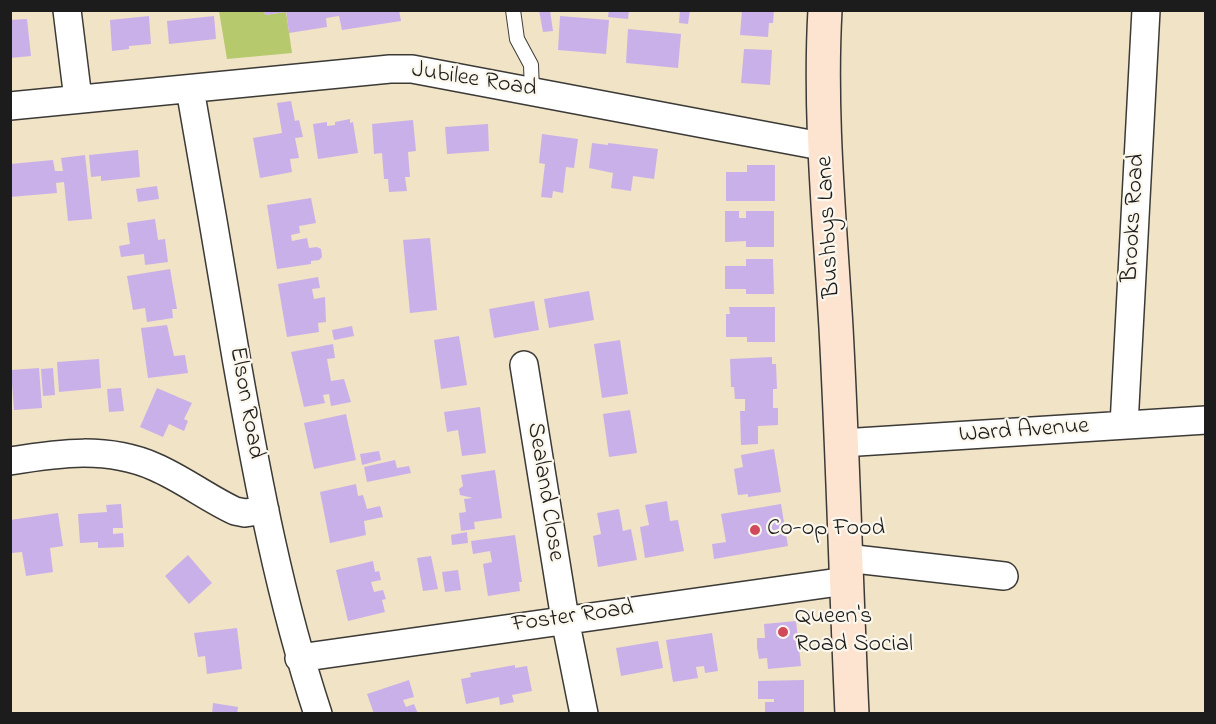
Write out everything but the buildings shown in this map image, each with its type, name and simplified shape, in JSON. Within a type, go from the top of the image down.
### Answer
[{"type":"street","points":[[68,10],[78,99]]},
{"type":"street","name":"Bushbys Lane","points":[[825,10],[823,67],[826,147],[842,443],[852,714]]},
{"type":"street","name":"Brooks Road","points":[[1124,425],[1146,10]]},
{"type":"street","name":"Jubilee Road","points":[[10,106],[390,69],[412,69],[826,147]]},
{"type":"street","name":"Elson Road","points":[[190,89],[265,510],[282,593],[299,658],[318,714]]},
{"type":"street","name":"Sealand Close","points":[[524,365],[564,619],[584,714]]},
{"type":"street","name":"Ward Avenue","points":[[842,443],[1206,420]]},
{"type":"street","points":[[10,461],[60,453],[90,452],[121,456],[154,467],[235,511],[245,513],[265,510]]},
{"type":"street","name":"Foster Road","points":[[299,658],[564,619],[846,570],[1004,576]]},
{"type":"lane","points":[[513,10],[517,39],[531,65],[532,91]]},
{"type":"green space","points":[[219,11],[264,11],[265,15],[286,12],[292,53],[227,59]]},
{"type":"place","name":"Co-op Food","points":[[755,530]]},
{"type":"place","name":"Queen's Road Social","points":[[783,632]]}]
